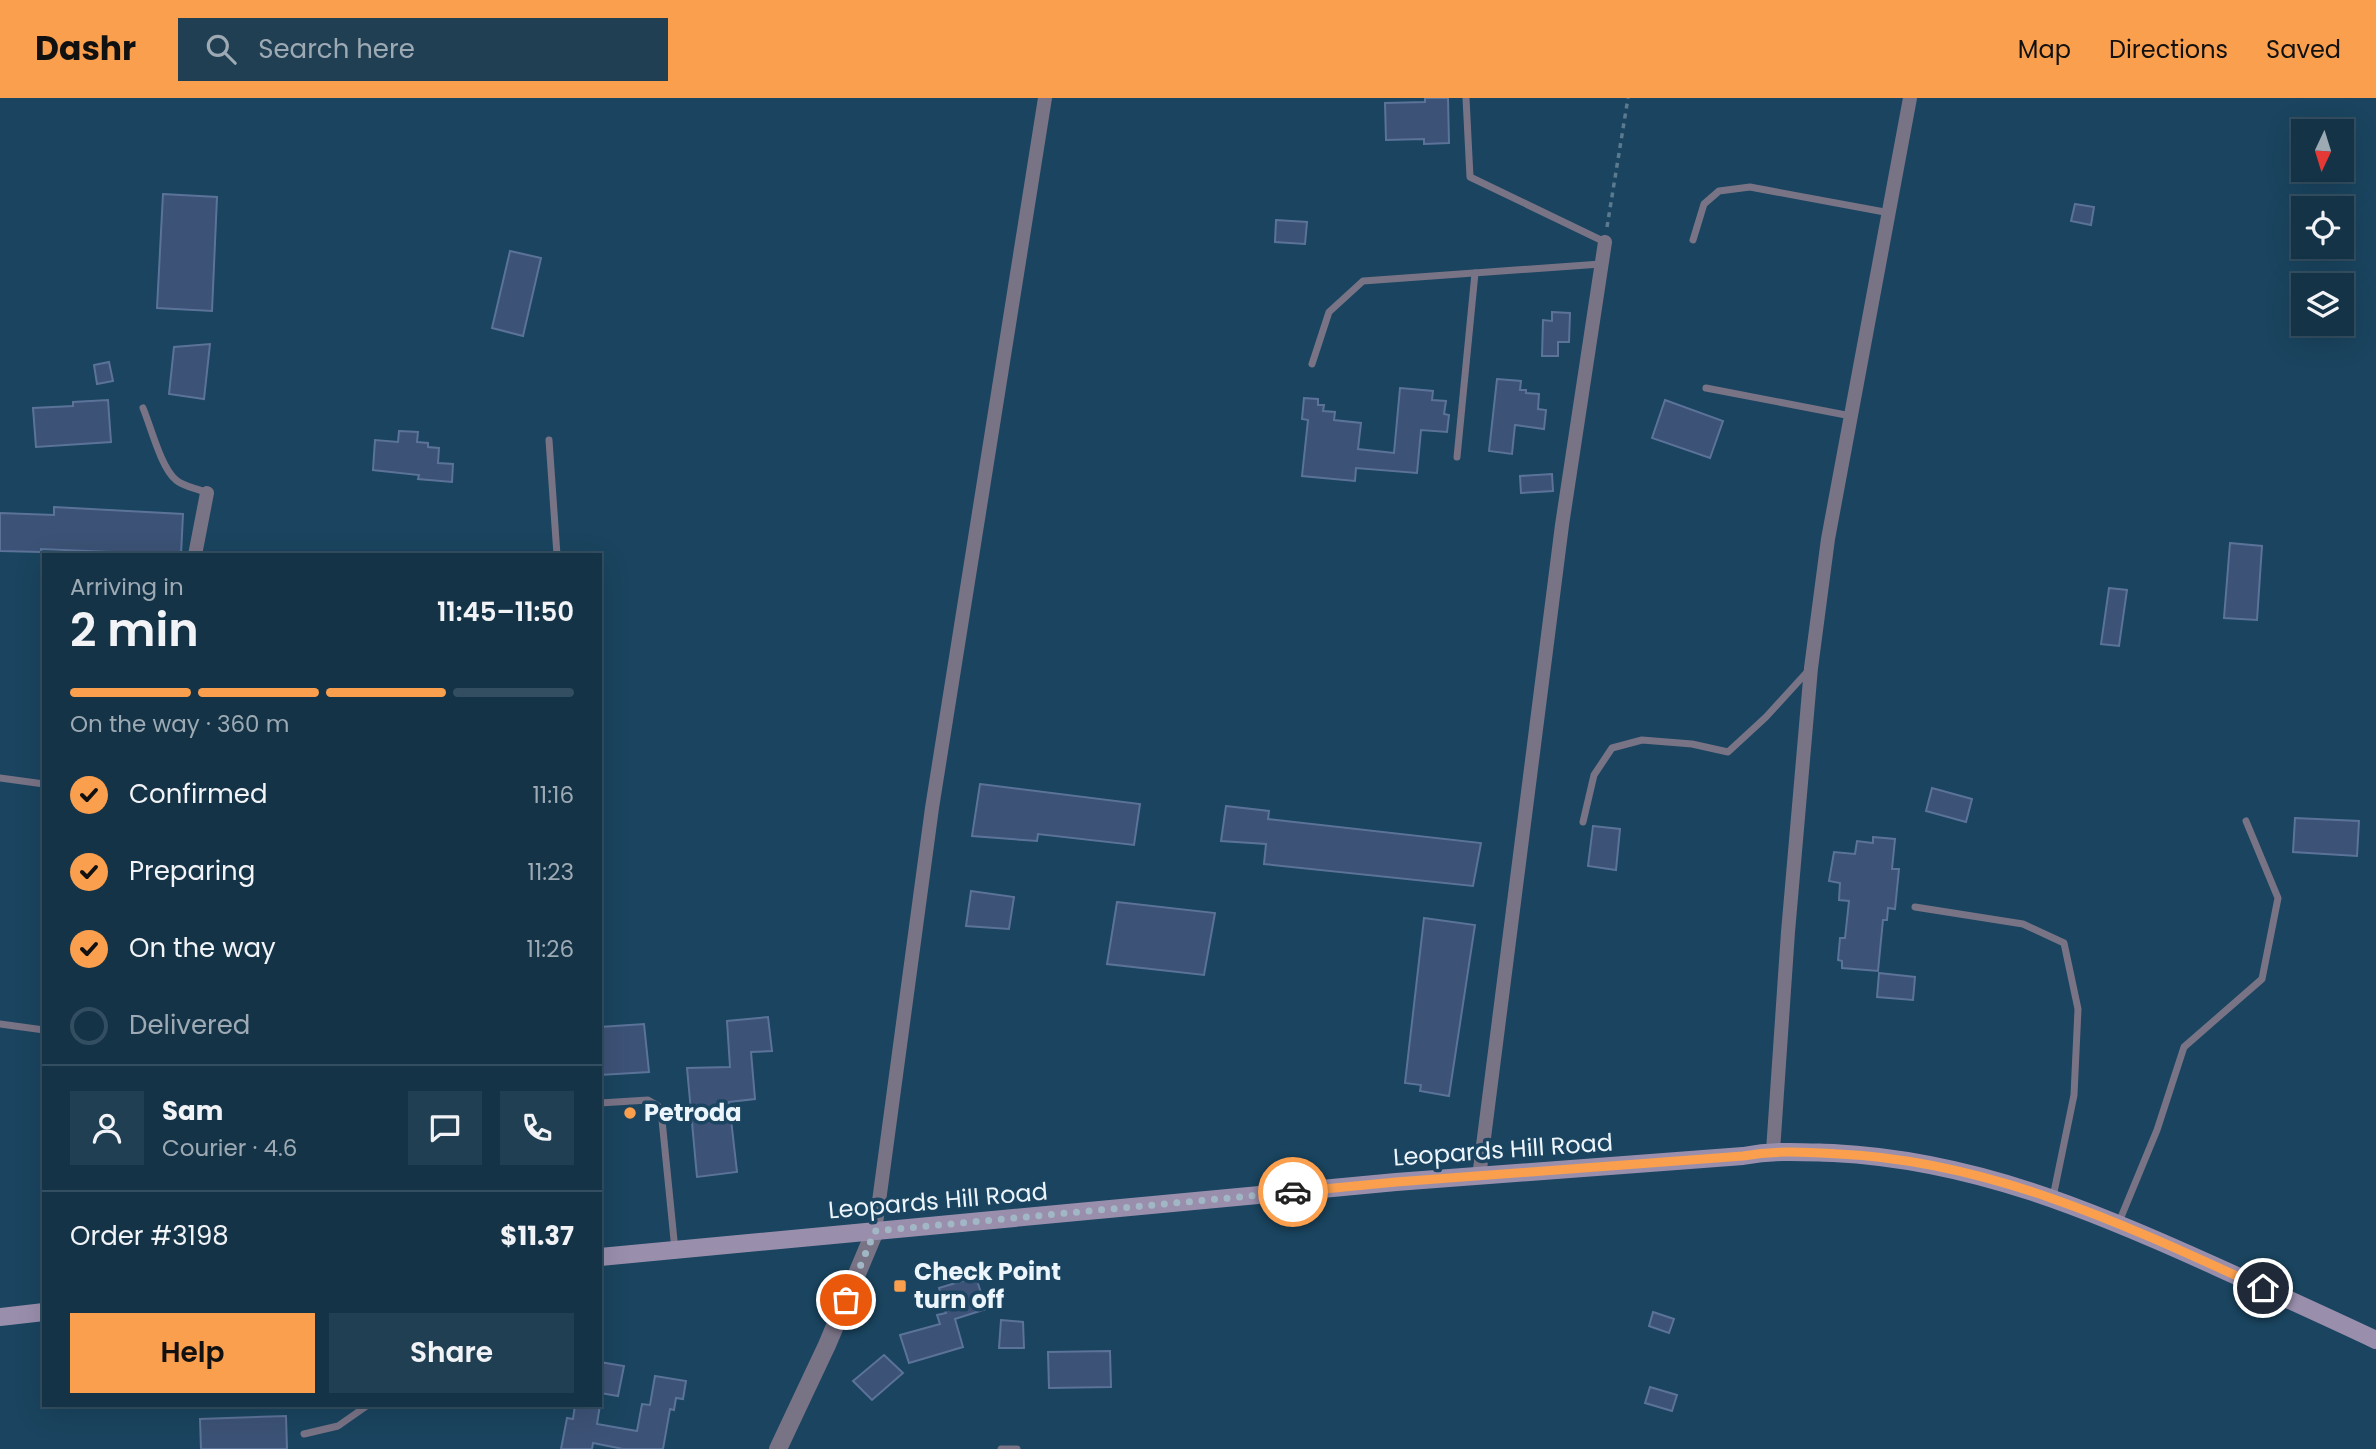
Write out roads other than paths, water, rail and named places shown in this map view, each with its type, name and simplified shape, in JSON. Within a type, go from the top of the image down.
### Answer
[{"type":"main road","name":"Leopards Hill Road","points":[[602,1257],[1383,1184],[1743,1156],[1773,1151],[1872,1155],[1968,1172],[2119,1222],[2376,1340]]},
{"type":"main road","points":[[0,1317],[42,1312]]},
{"type":"street","points":[[782,1448],[875,1231],[932,808],[1045,98]]},
{"type":"street","points":[[1773,1151],[1788,932],[1811,668],[1828,539],[1910,98]]},
{"type":"street","points":[[1479,1177],[1562,525],[1605,242]]},
{"type":"street","points":[[195,553],[207,493]]},
{"type":"lane","points":[[1466,98],[1470,177],[1605,242]]},
{"type":"lane","points":[[1693,240],[1704,204],[1719,191],[1750,187],[1890,213]]},
{"type":"lane","points":[[1312,364],[1329,312],[1363,281],[1602,264]]},
{"type":"lane","points":[[1457,457],[1475,273]]},
{"type":"lane","points":[[1706,388],[1852,416]]},
{"type":"lane","points":[[144,408],[166,466],[174,479],[207,493]]},
{"type":"lane","points":[[549,440],[557,553]]},
{"type":"lane","points":[[1583,822],[1594,775],[1612,748],[1642,740],[1692,744],[1728,752],[1766,717],[1811,668]]},
{"type":"lane","points":[[0,778],[42,784]]},
{"type":"lane","points":[[2119,1222],[2157,1130],[2183,1047],[2262,979],[2278,898],[2246,821]]},
{"type":"lane","points":[[1915,907],[2023,924],[2064,943],[2078,1009],[2074,1095],[2053,1198]]},
{"type":"lane","points":[[0,1024],[42,1030]]},
{"type":"lane","points":[[602,1103],[648,1100],[658,1105],[662,1120],[675,1250]]},
{"type":"lane","points":[[304,1434],[338,1426],[365,1407]]},
{"type":"lane","points":[[1001,1449],[1017,1449]]},
{"type":"place","name":"Petroda","points":[[630,1113]]},
{"type":"place","name":"Check Point turn off","points":[[900,1286]]}]
